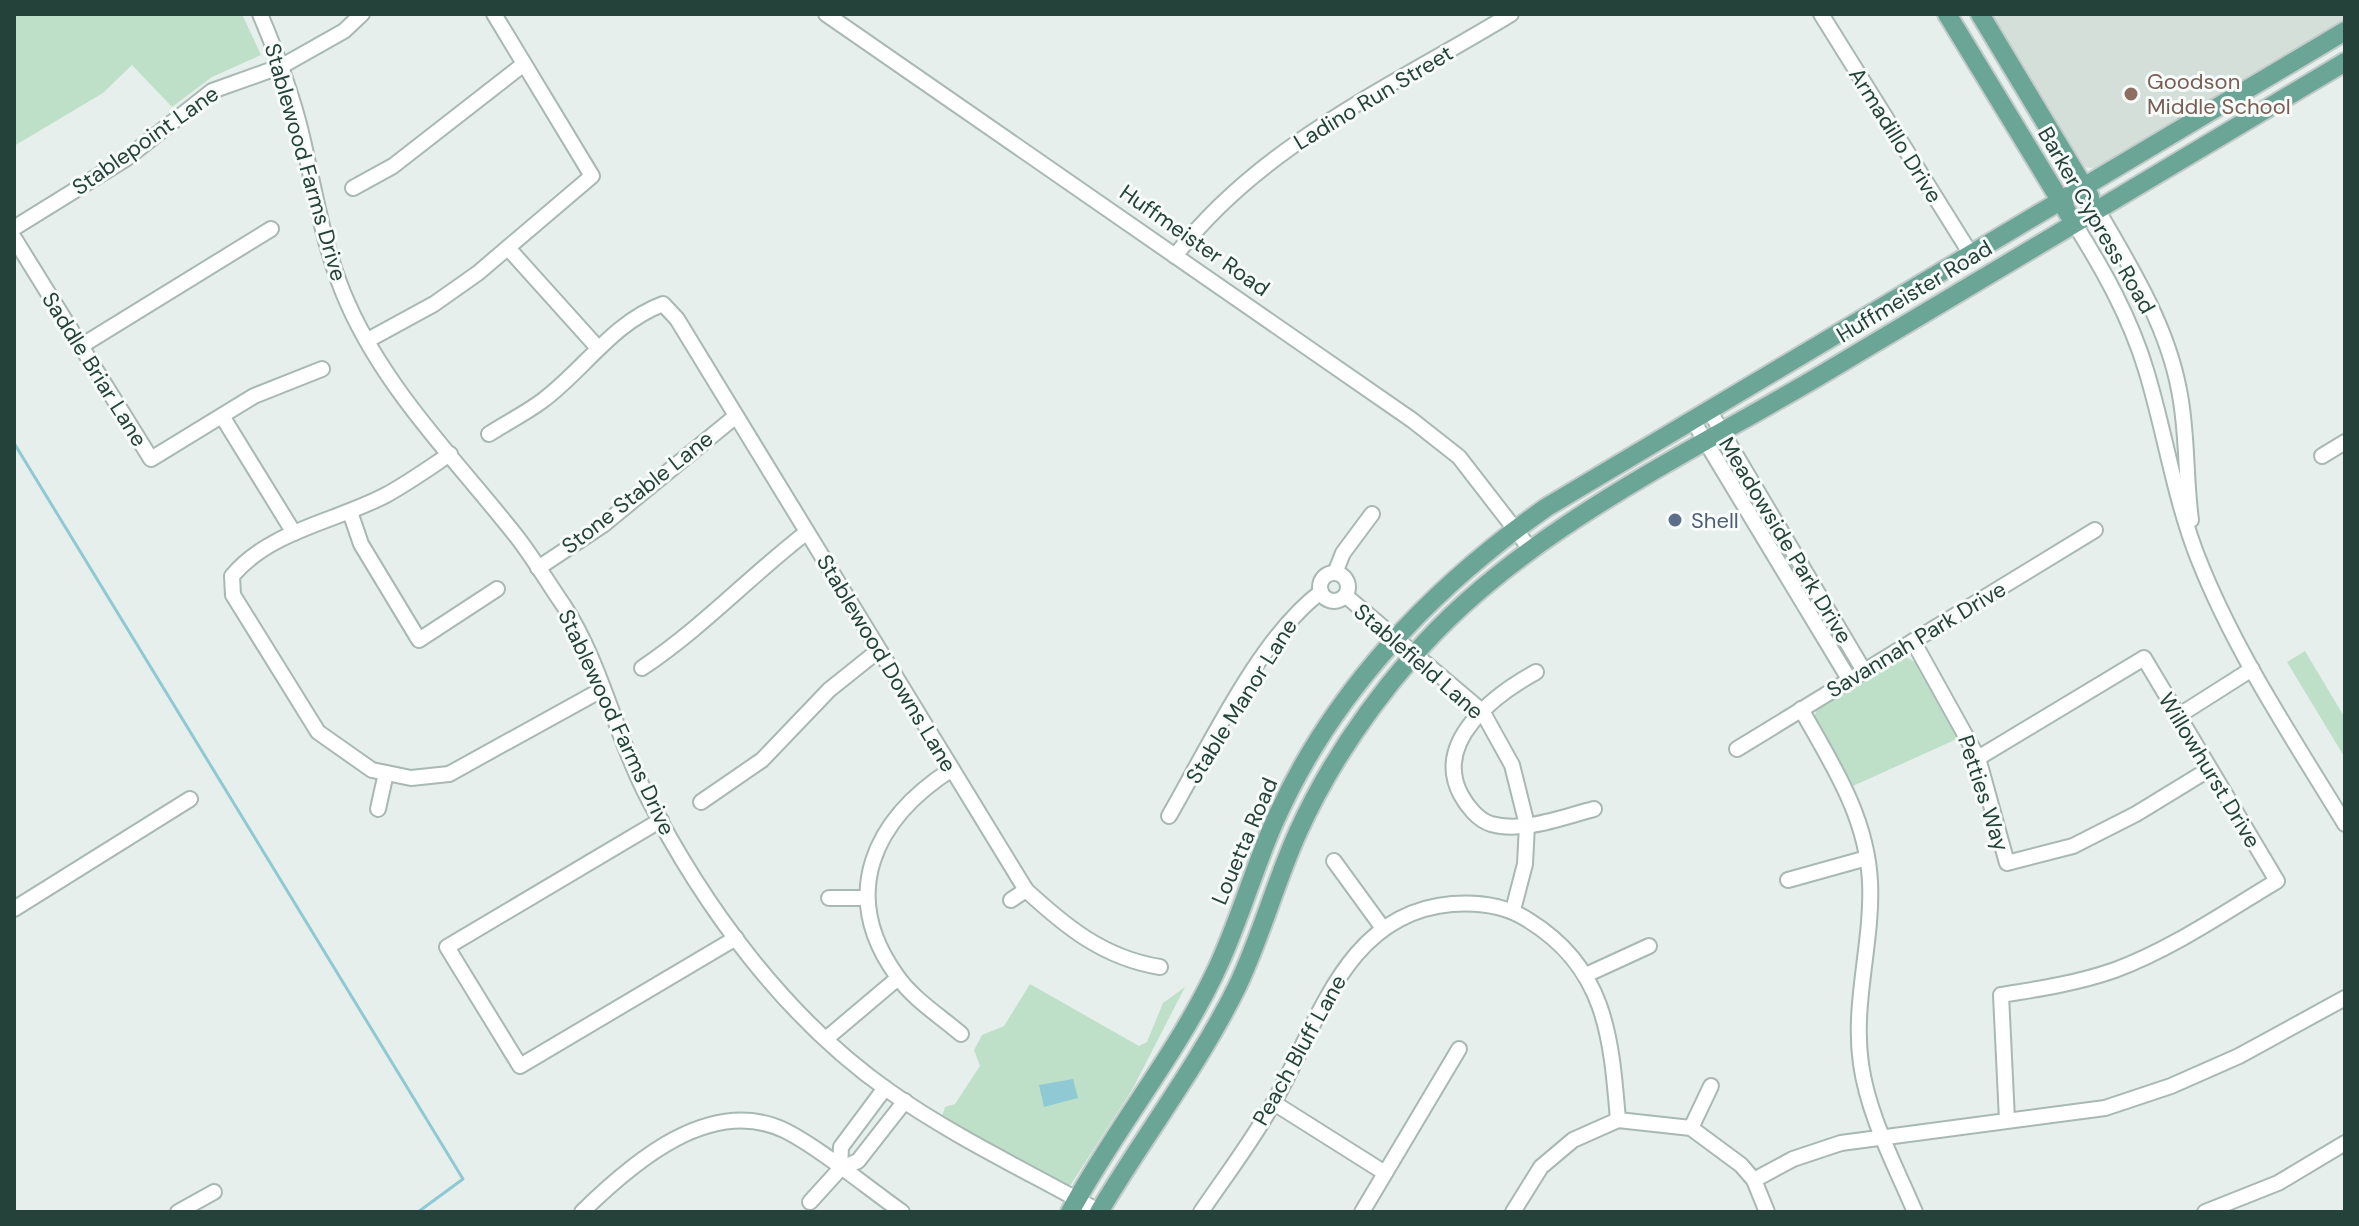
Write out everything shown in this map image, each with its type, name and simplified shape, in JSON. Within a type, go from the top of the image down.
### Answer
[{"type":"main road","name":"Barker Cypress Road","points":[[1947,14],[2074,223]]},
{"type":"main road","name":"Barker Cypress Road","points":[[1982,19],[2097,209]]},
{"type":"main road","points":[[1961,38],[1982,19]]},
{"type":"main road","name":"Huffmeister Road","points":[[1516,528],[1692,419],[1972,256],[2345,31]]},
{"type":"main road","name":"Huffmeister Road","points":[[1531,550],[1714,437],[2345,62]]},
{"type":"main road","name":"Louetta Road","points":[[1074,1206],[1192,1017],[1215,974],[1275,821],[1301,768],[1331,721],[1395,638],[1468,566],[1516,528]]},
{"type":"main road","points":[[1099,1212],[1214,1030],[1238,984],[1298,832],[1352,735],[1414,654],[1484,585],[1531,550]]},
{"type":"main road","points":[[1275,821],[1298,832]]},
{"type":"main road","points":[[1192,1017],[1214,1030]]},
{"type":"street","name":"Stablewood Farms Drive","points":[[260,14],[282,66],[317,213],[348,303],[385,372],[538,568],[567,612],[603,689],[645,792],[690,873],[736,938],[805,1019],[885,1088],[1074,1206],[1099,1212]]},
{"type":"street","name":"Stablepoint Lane","points":[[14,228],[127,158],[212,91],[282,66],[344,31],[362,14]]},
{"type":"street","points":[[368,340],[434,304],[508,248],[592,176],[494,14]]},
{"type":"street","name":"Huffmeister Road","points":[[826,14],[1441,443],[1477,477],[1531,550]]},
{"type":"street","name":"Ladino Run Street","points":[[1175,256],[1203,220],[1280,154],[1318,127],[1511,14]]},
{"type":"street","name":"Armadillo Drive","points":[[1821,14],[1972,256]]},
{"type":"street","points":[[353,188],[393,166],[524,64]]},
{"type":"street","name":"Barker Cypress Road","points":[[2097,209],[2151,308],[2168,352],[2183,412],[2197,556]]},
{"type":"street","name":"Barker Cypress Road","points":[[2074,223],[2113,288],[2143,359],[2176,491],[2197,556],[2221,612],[2345,824]]},
{"type":"street","points":[[81,346],[271,229]]},
{"type":"street","name":"Saddle Briar Lane","points":[[14,238],[151,459],[222,416]]},
{"type":"street","points":[[489,434],[543,401],[598,348],[508,248]]},
{"type":"street","name":"Stablewood Downs Lane","points":[[598,348],[643,311],[663,304],[677,319],[1026,890],[1069,930],[1097,947],[1160,967]]},
{"type":"street","points":[[2143,359],[2168,352]]},
{"type":"street","points":[[294,533],[222,416],[254,396],[322,369]]},
{"type":"street","name":"Meadowside Park Drive","points":[[1709,410],[1714,437],[1777,557],[1849,679]]},
{"type":"street","name":"Stone Stable Lane","points":[[538,568],[603,525],[705,438],[736,416]]},
{"type":"street","name":"Meadowside Park Drive","points":[[1692,419],[1714,437],[1790,548],[1864,671]]},
{"type":"street","points":[[2322,456],[2345,442]]},
{"type":"street","points":[[450,454],[387,495],[294,533],[248,557],[232,576],[233,595],[318,732],[372,770],[411,778],[449,774],[603,689]]},
{"type":"street","points":[[350,512],[361,544],[419,640],[497,589]]},
{"type":"street","points":[[1335,573],[1347,580],[1346,596],[1330,601],[1321,592],[1323,579],[1335,573],[1343,553],[1372,514]]},
{"type":"street","name":"Savannah Park Drive","points":[[1737,749],[2095,530]]},
{"type":"street","points":[[642,668],[679,644],[766,563],[807,532]]},
{"type":"street","points":[[1777,557],[1790,548]]},
{"type":"street","name":"Stable Manor Lane","points":[[1169,816],[1256,668],[1300,608],[1321,592]]},
{"type":"street","name":"Stablefield Lane","points":[[1346,596],[1482,711],[1512,765],[1527,825],[1525,864],[1513,910]]},
{"type":"street","name":"Petties Way","points":[[1913,641],[1978,758],[2007,863],[2073,846],[2136,814],[2208,770]]},
{"type":"street","points":[[701,802],[762,760],[829,690],[879,650]]},
{"type":"street","name":"Willowhurst Drive","points":[[1978,758],[2144,658],[2208,770],[2277,881],[2174,942],[2115,970],[2053,987],[2001,995],[2007,1120]]},
{"type":"street","points":[[2178,716],[2252,669]]},
{"type":"street","points":[[1536,672],[1503,690],[1467,728],[1454,755],[1455,783],[1467,807],[1490,823],[1527,825],[1594,809]]},
{"type":"street","points":[[1801,709],[1851,798],[1867,858],[1870,883],[1861,982],[1861,1065],[1882,1135],[1915,1212]]},
{"type":"street","points":[[952,769],[928,784],[896,815],[873,860],[865,898],[877,944],[898,978],[961,1034]]},
{"type":"street","points":[[378,809],[386,773]]},
{"type":"street","points":[[14,909],[190,799]]},
{"type":"street","points":[[661,820],[447,947],[520,1066],[736,938]]},
{"type":"street","points":[[1788,880],[1867,858]]},
{"type":"street","points":[[1334,861],[1382,927]]},
{"type":"street","points":[[1011,900],[1026,890]]},
{"type":"street","points":[[829,898],[865,898]]},
{"type":"street","name":"Peach Bluff Lane","points":[[1201,1212],[1274,1103],[1347,962],[1382,927],[1424,907],[1473,903],[1513,910]]},
{"type":"street","points":[[1513,910],[1564,945],[1588,974],[1601,1008],[1612,1053],[1618,1120]]},
{"type":"street","points":[[1588,974],[1649,946]]},
{"type":"street","points":[[827,1038],[898,978]]},
{"type":"street","points":[[1754,1180],[1793,1159],[1841,1143],[1882,1135],[2105,1108],[2171,1086],[2239,1056],[2344,997]]},
{"type":"street","points":[[1362,1212],[1459,1049]]},
{"type":"street","points":[[1691,1128],[1711,1086]]},
{"type":"street","points":[[840,1169],[841,1147],[885,1088]]},
{"type":"street","points":[[810,1202],[840,1169],[858,1161],[905,1101]]},
{"type":"street","points":[[1274,1103],[1385,1173]]},
{"type":"street","points":[[1513,1212],[1541,1167],[1573,1140],[1618,1120],[1691,1128],[1725,1150],[1754,1180],[1767,1212]]},
{"type":"street","points":[[582,1212],[611,1183],[659,1149],[709,1122],[745,1122],[785,1130],[902,1212]]},
{"type":"street","points":[[2205,1212],[2278,1183],[2345,1143]]},
{"type":"street","points":[[178,1212],[214,1192]]},
{"type":"shaded area","name":"Goodson Middle School","points":[[1990,14],[2345,14],[2345,21],[2097,169],[2085,167]]},
{"type":"green space","points":[[14,14],[242,14],[261,55],[212,77],[172,107],[132,65],[103,93],[14,146]]},
{"type":"green space","points":[[2305,651],[2345,718],[2345,758],[2287,662]]},
{"type":"green space","points":[[1904,656],[1919,664],[1959,738],[1853,786],[1814,719],[1817,708]]},
{"type":"green space","points":[[1030,984],[1139,1046],[1147,1042],[1163,1003],[1185,987],[1132,1090],[1068,1189],[941,1119],[945,1107],[955,1104],[980,1066],[974,1050],[982,1035],[1004,1026]]},
{"type":"water","points":[[1073,1079],[1078,1098],[1044,1107],[1039,1085]]},
{"type":"waterway","points":[[14,443],[463,1179],[418,1212]]},
{"type":"place","name":"Goodson Middle School","points":[[2131,94]]},
{"type":"place","name":"Shell","points":[[1675,520]]}]
